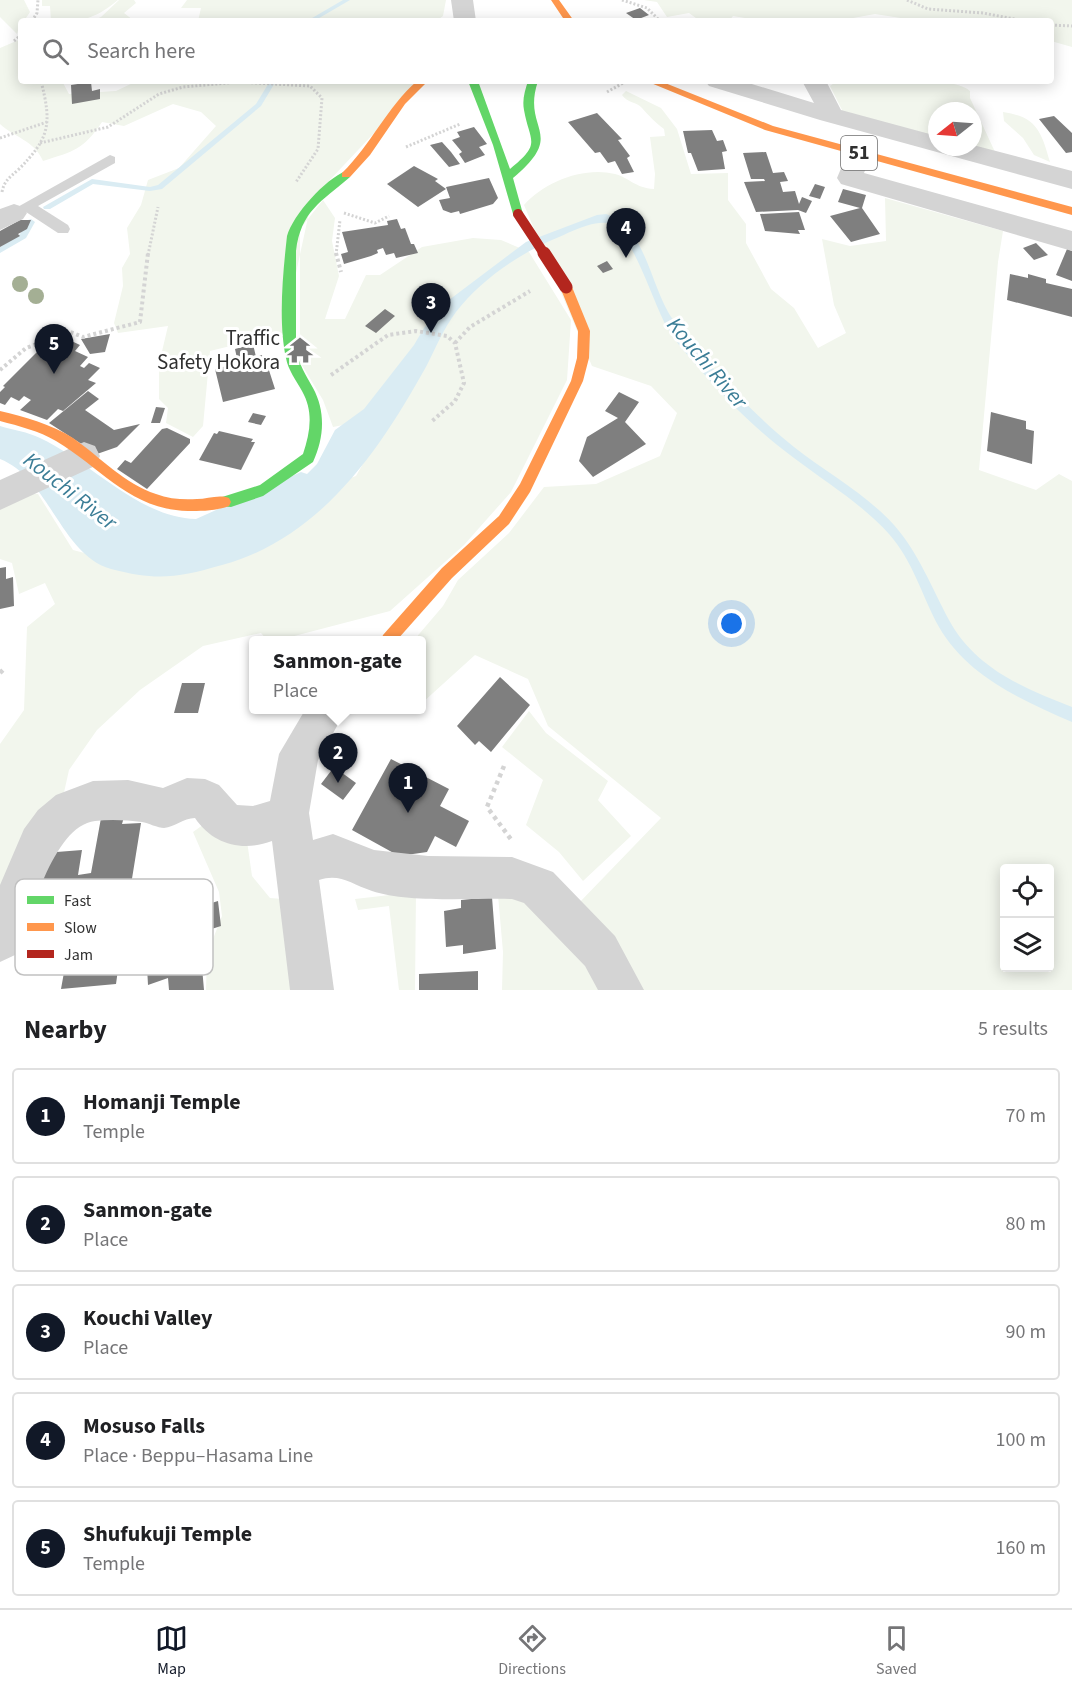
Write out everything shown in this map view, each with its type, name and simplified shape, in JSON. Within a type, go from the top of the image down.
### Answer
[{"type":"street","points":[[462,0],[465,18]]},
{"type":"street","points":[[555,0],[568,18]]},
{"type":"street","points":[[0,416],[43,430],[68,442],[81,458],[143,497],[167,505],[200,508],[233,501],[277,482],[296,462],[308,458],[318,434],[315,411],[308,390],[300,381],[286,330],[294,227],[319,199],[358,166],[391,123],[398,107],[420,84]]},
{"type":"street","points":[[392,636],[447,573],[504,520],[525,488],[577,381],[583,358],[584,332],[566,287],[519,213],[498,145],[474,84]]},
{"type":"street","points":[[507,177],[524,167],[536,156],[538,141],[526,96],[530,84]]},
{"type":"street","name":"51","points":[[659,84],[747,120],[1072,211]]},
{"type":"street","points":[[727,84],[928,142]]},
{"type":"street","points":[[816,84],[828,106],[829,115]]},
{"type":"street","points":[[859,153],[850,178],[1072,241]]},
{"type":"street","points":[[982,156],[1072,180]]},
{"type":"street","points":[[13,490],[81,458]]},
{"type":"street","points":[[312,990],[289,813],[299,754],[324,714]]},
{"type":"street","points":[[24,879],[39,840],[54,819],[75,806],[103,797],[150,803],[163,808],[187,798],[205,799],[216,817],[240,828],[269,822],[289,813]]},
{"type":"street","points":[[297,866],[333,855],[374,871],[428,877],[512,878],[538,887],[600,951],[622,990]]},
{"type":"street","points":[[0,940],[15,902]]},
{"type":"lane","points":[[11,209],[110,160]]},
{"type":"lane","points":[[11,209],[63,229]]},
{"type":"path","points":[[34,18],[37,13],[38,0]]},
{"type":"path","points":[[621,0],[647,8],[657,18]]},
{"type":"path","points":[[907,0],[928,9],[982,13],[1009,18]]},
{"type":"path","points":[[1054,25],[1072,26]]},
{"type":"path","points":[[14,41],[18,38]]},
{"type":"path","points":[[11,209],[4,183],[40,143],[48,122],[48,102],[42,84]]},
{"type":"path","points":[[40,143],[108,127],[153,97],[169,90],[213,84],[310,86],[322,98],[319,113],[320,139],[316,155],[291,189]]},
{"type":"path","points":[[607,92],[621,84]]},
{"type":"path","points":[[400,151],[484,114]]},
{"type":"path","points":[[0,138],[48,122]]},
{"type":"path","points":[[341,272],[335,249],[343,213],[348,203]]},
{"type":"path","points":[[0,370],[26,348],[42,342],[55,331],[68,331],[83,336],[140,322],[144,271],[158,207]]},
{"type":"path","points":[[343,213],[375,222],[389,216]]},
{"type":"path","points":[[455,343],[470,327],[495,309],[537,287]]},
{"type":"path","points":[[308,390],[388,335],[416,331],[447,336],[455,343],[464,382],[455,401],[431,422]]},
{"type":"path","points":[[504,766],[487,807],[521,854],[538,887]]},
{"type":"shaded area","points":[[0,0],[24,0],[30,12],[26,18],[18,18],[17,34],[0,17]]},
{"type":"shaded area","points":[[42,0],[118,0],[94,16],[86,18],[51,18],[50,6],[42,6]]},
{"type":"shaded area","points":[[119,0],[134,0],[136,3],[124,13],[130,18],[98,18]]},
{"type":"shaded area","points":[[187,0],[446,0],[443,16],[440,18],[199,18],[201,8],[181,8]]},
{"type":"shaded area","points":[[644,0],[1072,0],[1072,47],[1054,42],[1054,18],[901,18],[875,14],[853,18],[733,16],[731,18],[696,18],[689,13],[667,17],[657,2]]},
{"type":"shaded area","points":[[18,40],[18,84],[64,84],[69,94],[116,91],[131,84],[414,84],[391,115],[312,199],[283,333],[210,351],[203,426],[193,437],[166,423],[168,408],[159,399],[159,364],[168,326],[118,333],[114,323],[123,286],[122,268],[130,254],[127,228],[141,205],[148,180],[179,168],[216,126],[201,112],[173,104],[124,126],[102,122],[77,148],[43,161],[35,148],[0,124],[0,48]]},
{"type":"shaded area","points":[[833,84],[952,84],[970,91],[972,102],[928,102],[928,136],[840,113],[842,110],[830,86]]},
{"type":"shaded area","points":[[626,91],[661,108],[677,129],[691,174],[728,173],[728,200],[746,224],[746,243],[771,289],[794,308],[818,348],[846,333],[834,305],[822,239],[850,246],[886,241],[885,198],[1003,231],[998,262],[979,470],[1036,490],[1059,474],[1072,481],[1072,990],[635,990],[577,905],[661,818],[548,726],[528,679],[475,655],[426,699],[426,636],[417,636],[443,606],[458,580],[509,533],[544,487],[596,484],[660,456],[677,413],[651,386],[592,366],[524,205],[542,189],[553,183],[591,172],[615,174],[642,187],[654,189],[655,174],[650,137],[665,136],[664,129],[640,106],[622,95]]},
{"type":"shaded area","points":[[1003,112],[1023,118],[1036,127],[1044,142],[1050,162],[1034,155],[1023,138],[1004,121]]},
{"type":"shaded area","points":[[982,124],[995,152],[982,149]]},
{"type":"shaded area","points":[[323,200],[335,218],[332,241],[339,276],[325,319],[345,319],[366,275],[380,275],[422,247],[473,238],[501,240],[529,252],[571,320],[567,380],[511,492],[464,545],[390,611],[294,636],[264,636],[261,633],[203,646],[140,690],[97,730],[69,770],[61,806],[22,879],[15,879],[15,893],[0,921],[0,744],[24,710],[27,627],[55,604],[45,583],[19,594],[12,563],[0,559],[0,504],[28,493],[38,494],[73,550],[115,561],[356,476],[368,455],[358,422],[333,427],[323,400],[300,362],[300,229]]},
{"type":"shaded area","points":[[529,711],[546,733],[608,781],[598,800],[631,836],[583,881],[559,852],[526,825],[543,780],[502,747]]},
{"type":"shaded area","points":[[207,822],[247,841],[252,876],[270,898],[283,899],[291,990],[206,990],[206,975],[213,975],[213,939],[222,916],[219,892],[193,832]]},
{"type":"shaded area","points":[[416,892],[415,990],[399,990],[389,906],[358,910],[355,899]]},
{"type":"shaded area","points":[[498,895],[508,895],[548,913],[602,990],[502,990],[503,952]]},
{"type":"water","name":"Kouchi River","points":[[606,214],[620,221],[631,232],[640,246],[667,310],[716,372],[777,433],[859,494],[894,525],[917,558],[949,620],[972,651],[986,664],[1018,684],[1072,707],[1072,722],[998,685],[965,660],[951,645],[939,627],[905,556],[889,534],[856,503],[780,447],[753,424],[714,386],[682,348],[662,318],[627,241],[619,230],[610,224],[591,224],[545,243],[503,268],[477,288],[452,318],[409,397],[368,459],[318,512],[289,534],[257,552],[222,565],[179,575],[141,575],[111,569],[94,561],[80,549],[31,483],[17,469],[0,459],[0,426],[35,436],[59,448],[115,487],[155,509],[175,516],[196,519],[301,472],[307,474],[317,464],[335,430],[364,409],[414,345],[424,328],[449,300],[526,242],[597,215]]},
{"type":"building","points":[[640,8],[649,15],[633,18],[626,13]]},
{"type":"building","points":[[91,84],[92,91],[100,89],[100,99],[72,104],[71,85]]},
{"type":"building","points":[[597,113],[622,139],[618,140],[630,156],[627,158],[634,172],[622,174],[615,161],[608,163],[600,152],[595,153],[568,122]]},
{"type":"building","points":[[1054,116],[1072,133],[1072,152],[1066,153],[1039,119]]},
{"type":"building","points":[[474,127],[487,144],[479,147],[485,155],[465,163],[459,154],[462,152],[452,140],[460,137],[457,132]]},
{"type":"building","points":[[712,130],[717,141],[723,140],[727,151],[722,152],[725,169],[698,171],[691,153],[688,153],[683,131]]},
{"type":"building","points":[[442,142],[460,164],[449,167],[430,145]]},
{"type":"building","points":[[766,152],[773,173],[784,172],[788,181],[780,182],[783,192],[795,191],[799,204],[802,197],[812,201],[806,213],[798,210],[756,212],[744,182],[765,181],[764,179],[751,179],[743,153]]},
{"type":"building","points":[[414,166],[438,179],[435,181],[446,189],[418,207],[387,184]]},
{"type":"building","points":[[489,178],[498,198],[493,204],[460,214],[459,211],[451,213],[443,210],[439,200],[450,198],[446,187]]},
{"type":"building","points":[[815,184],[825,187],[820,199],[809,196]]},
{"type":"building","points":[[843,189],[866,195],[862,208],[880,234],[851,242],[830,216],[860,208],[838,202]]},
{"type":"building","points":[[799,212],[805,230],[798,230],[800,234],[765,231],[760,214]]},
{"type":"building","points":[[397,219],[401,229],[405,228],[411,244],[414,244],[418,253],[396,258],[394,253],[386,255],[383,248],[371,256],[344,264],[341,254],[348,252],[342,232],[388,225],[387,221]]},
{"type":"building","points":[[20,220],[31,220],[27,229],[18,234],[20,236],[0,247],[0,231]]},
{"type":"building","points":[[1036,243],[1048,255],[1034,260],[1023,248]]},
{"type":"building","points":[[1067,249],[1072,251],[1072,281],[1056,275]]},
{"type":"building","points":[[607,261],[613,269],[603,273],[597,266]]},
{"type":"building","points":[[1010,274],[1028,278],[1028,274],[1046,279],[1046,283],[1072,289],[1072,317],[1007,300]]},
{"type":"building","points":[[385,309],[395,316],[376,333],[365,326]]},
{"type":"building","points":[[110,334],[105,352],[90,354],[81,339]]},
{"type":"building","points":[[65,338],[80,345],[75,351],[88,357],[80,366],[84,368],[89,363],[100,368],[88,380],[96,383],[63,411],[58,409],[47,420],[20,410],[31,400],[24,396],[19,401],[11,397],[5,405],[0,403],[0,392],[5,387],[3,386],[50,339],[59,343]]},
{"type":"building","points":[[253,344],[256,357],[262,355],[265,365],[267,364],[275,389],[223,402],[215,369],[238,363],[235,349]]},
{"type":"building","points":[[88,391],[99,399],[85,410],[114,430],[140,424],[117,447],[97,454],[49,423]]},
{"type":"building","points":[[619,392],[639,402],[625,422],[646,444],[593,477],[579,461],[587,437],[618,418],[605,411]]},
{"type":"building","points":[[156,407],[165,408],[160,423],[151,423]]},
{"type":"building","points":[[991,412],[1026,421],[1026,429],[1034,431],[1032,464],[987,451]]},
{"type":"building","points":[[253,413],[266,416],[261,425],[248,422]]},
{"type":"building","points":[[167,428],[190,439],[190,443],[147,489],[117,469],[125,460],[131,463],[162,429]]},
{"type":"building","points":[[219,431],[253,439],[251,442],[255,442],[241,470],[199,460],[214,433],[217,434]]},
{"type":"building","points":[[6,567],[6,579],[13,577],[14,606],[0,609],[0,568]]},
{"type":"building","points":[[500,677],[530,705],[491,752],[479,741],[475,745],[457,726]]},
{"type":"building","points":[[182,683],[205,683],[198,713],[174,713]]},
{"type":"building","points":[[391,759],[449,789],[440,806],[469,821],[456,847],[435,836],[427,852],[399,856],[352,830]]},
{"type":"building","points":[[334,767],[356,783],[343,800],[321,784]]},
{"type":"building","points":[[124,817],[122,824],[141,823],[132,879],[35,879],[44,853],[82,850],[78,875],[91,873],[101,818]]},
{"type":"building","points":[[492,897],[496,949],[463,954],[463,945],[446,947],[444,911],[461,908],[461,900]]},
{"type":"building","points":[[218,901],[221,926],[213,929],[213,903]]},
{"type":"building","points":[[478,971],[478,990],[419,990],[419,974]]},
{"type":"building","points":[[64,975],[117,975],[116,984],[61,989]]},
{"type":"building","points":[[147,975],[203,975],[204,990],[169,990],[168,978],[148,985]]},
{"type":"waterway","points":[[315,18],[347,0]]},
{"type":"waterway","points":[[47,207],[92,181],[150,189],[160,187],[259,105],[271,84]]},
{"type":"waterway","points":[[0,250],[23,236],[31,222]]},
{"type":"traffic: fast","points":[[474,84],[498,145],[518,214]]},
{"type":"traffic: fast","points":[[507,177],[526,162],[535,149],[537,139],[528,109],[528,96],[532,84]]},
{"type":"traffic: fast","points":[[224,502],[265,489],[295,465],[308,458],[315,435],[316,411],[309,391],[294,364],[290,349],[289,292],[293,236],[295,227],[305,212],[346,175]]},
{"type":"traffic: slow","points":[[555,0],[568,18]]},
{"type":"traffic: slow","points":[[346,175],[367,152],[402,102],[420,84]]},
{"type":"traffic: slow","points":[[659,84],[769,128],[1072,211]]},
{"type":"traffic: slow","points":[[392,636],[447,573],[504,520],[525,488],[577,381],[583,358],[584,331],[566,287]]},
{"type":"traffic: slow","points":[[0,416],[35,426],[60,437],[122,483],[155,500],[197,505],[224,502]]},
{"type":"traffic: jam","points":[[518,214],[566,287]]},
{"type":"place","name":"Mosuso Falls","points":[[626,258]]},
{"type":"place","name":"Kouchi Valley","points":[[431,333]]},
{"type":"place","name":"Traffic Safety Hokora","points":[[300,350]]},
{"type":"place","name":"Shufukuji Temple","points":[[54,374]]},
{"type":"place","name":"Sanmon-gate","points":[[338,783]]},
{"type":"place","name":"Homanji Temple","points":[[408,813]]}]
